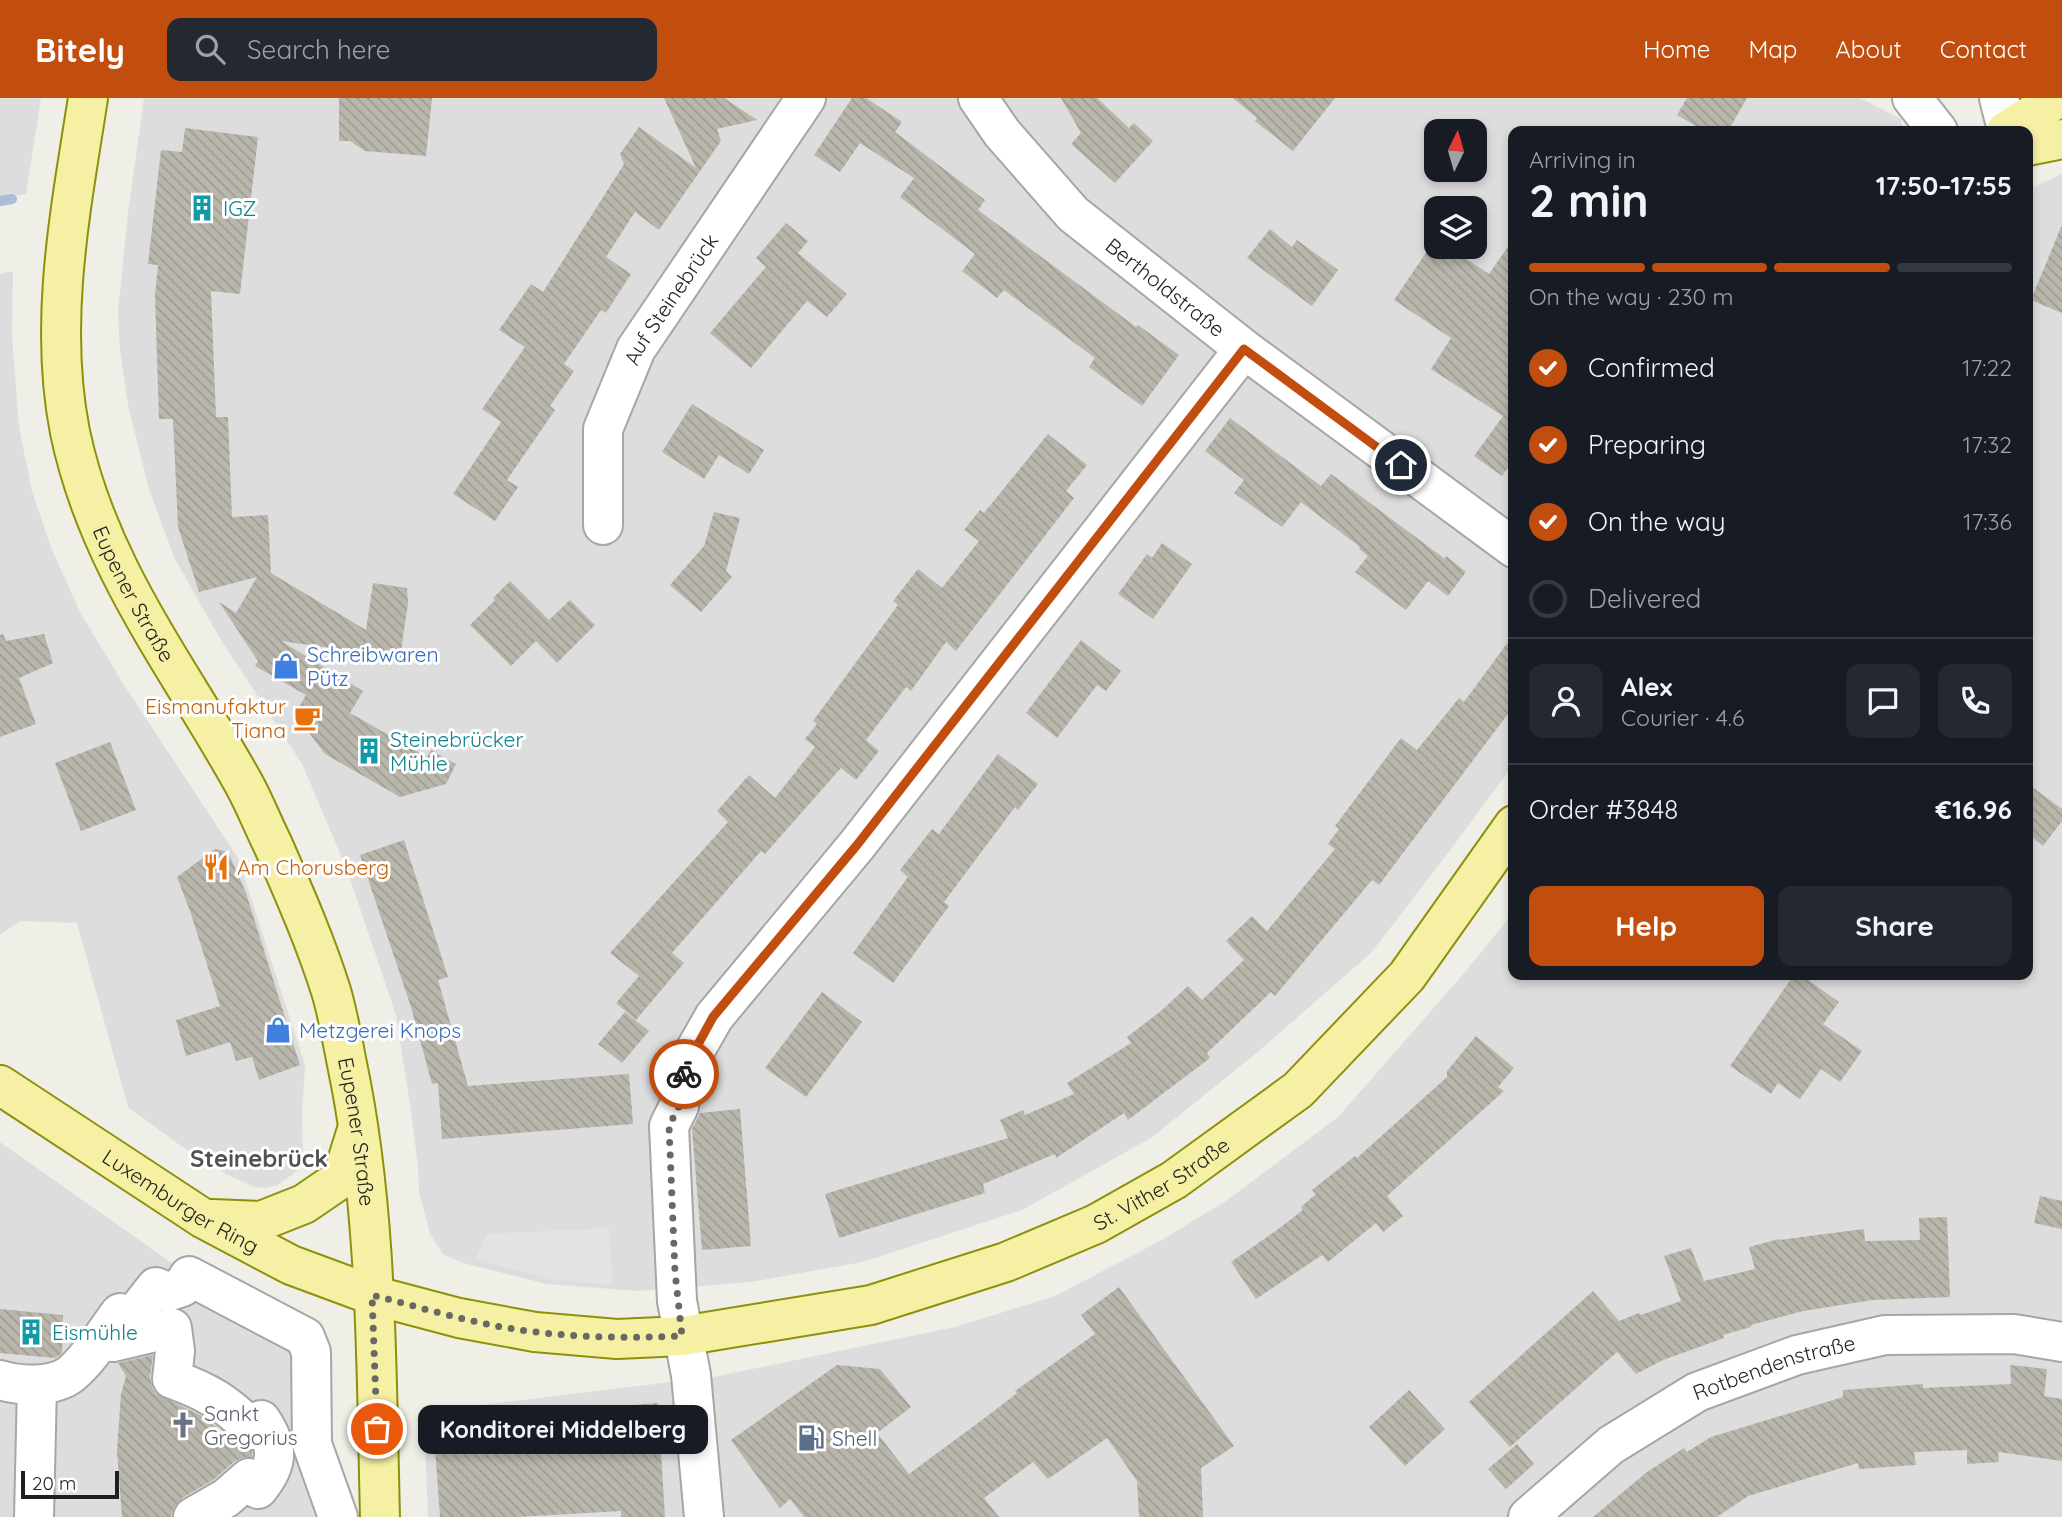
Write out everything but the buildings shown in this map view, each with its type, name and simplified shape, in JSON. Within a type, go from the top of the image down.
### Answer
[{"type":"main road","name":"Eupener Straße","points":[[88,98],[61,302],[62,370],[70,430],[85,491],[106,546],[147,624],[246,787],[306,917],[332,995],[359,1124],[366,1176],[380,1517]]},
{"type":"main road","points":[[2010,126],[2057,98]]},
{"type":"main road","points":[[2033,132],[2062,139]]},
{"type":"main road","name":"St. Vither Straße","points":[[372,1295],[459,1318],[535,1332],[617,1339],[682,1336],[871,1305],[1006,1262],[1096,1224],[1174,1180],[1298,1090],[1407,976],[1508,833]]},
{"type":"main road","name":"Luxemburger Ring","points":[[0,1085],[204,1219],[291,1265],[372,1295]]},
{"type":"main road","points":[[204,1219],[261,1221],[304,1204],[342,1178],[359,1124]]},
{"type":"street","name":"Auf Steinebrück","points":[[603,525],[603,429],[636,349],[806,98]]},
{"type":"street","name":"Bertholdstraße","points":[[978,98],[1002,133],[1073,214],[1244,349],[1508,544]]},
{"type":"street","points":[[1912,98],[1934,126]]},
{"type":"street","points":[[704,1517],[691,1375],[682,1336],[675,1272],[669,1126],[679,1106],[685,1068],[713,1017],[857,845],[1244,349]]},
{"type":"street","points":[[193,1517],[230,1495],[249,1478],[258,1489],[273,1465],[275,1449],[270,1433],[261,1420],[253,1430],[225,1405],[204,1391],[172,1379],[175,1351],[172,1328],[113,1342],[156,1287],[167,1292],[182,1287],[189,1276],[305,1337],[311,1352],[312,1444],[338,1517]]},
{"type":"street","points":[[34,1517],[18,1382],[54,1382],[69,1376],[136,1293]]},
{"type":"street","name":"Rotbendenstraße","points":[[1528,1517],[1611,1445],[1697,1392],[1797,1356],[1885,1335],[2014,1334],[2062,1342]]},
{"type":"shaded area","points":[[0,98],[41,98],[26,194],[0,199]]},
{"type":"shaded area","points":[[144,98],[1860,98],[1901,119],[1902,126],[1508,126],[1508,772],[1371,953],[1259,1051],[1151,1138],[1022,1210],[863,1262],[751,1282],[638,1291],[547,1284],[463,1263],[443,1254],[430,1234],[419,1192],[411,1111],[396,1015],[346,867],[302,764],[219,637],[174,557],[149,489],[128,405],[118,312]]},
{"type":"shaded area","points":[[2062,174],[2062,1517],[428,1517],[424,1412],[713,1377],[955,1327],[1055,1296],[1160,1241],[1226,1201],[1338,1117],[1508,919],[1508,980],[2033,980],[2033,188]]},
{"type":"shaded area","points":[[13,271],[12,336],[19,427],[32,491],[52,550],[81,614],[124,685],[238,858],[305,1065],[303,1160],[297,1171],[278,1185],[255,1187],[226,1174],[128,1107],[77,923],[20,921],[0,935],[0,274]]},
{"type":"shaded area","points":[[0,1142],[169,1261],[305,1337],[329,1517],[0,1517]]},
{"type":"shaded area","points":[[609,1228],[613,1285],[547,1279],[476,1259],[487,1234]]},
{"type":"waterway","points":[[0,201],[12,199]]},
{"type":"way so far","points":[[377,1429],[372,1295],[459,1318],[535,1332],[617,1339],[682,1336],[675,1272],[669,1126],[679,1106],[684,1074]]},
{"type":"place","name":"IGZ","points":[[202,208]]},
{"type":"place","name":"Schreibwaren Pütz","points":[[286,666]]},
{"type":"place","name":"Eismanufaktur Tiana","points":[[307,718]]},
{"type":"place","name":"Steinebrücker Mühle","points":[[369,751]]},
{"type":"place","name":"Am Chorusberg","points":[[216,867]]},
{"type":"place","name":"Metzgerei Knops","points":[[278,1030]]},
{"type":"place","name":"Eismühle","points":[[31,1332]]},
{"type":"place","name":"Sankt Gregorius","points":[[183,1425]]},
{"type":"place","name":"Konditorei Middelberg","points":[[377,1429]]},
{"type":"place","name":"Shell","points":[[811,1438]]},
{"type":"district","name":"Steinebrück","points":[[259,1158]]},
{"type":"route","points":[[684,1074],[713,1017],[857,845],[1244,349],[1401,465]]}]
